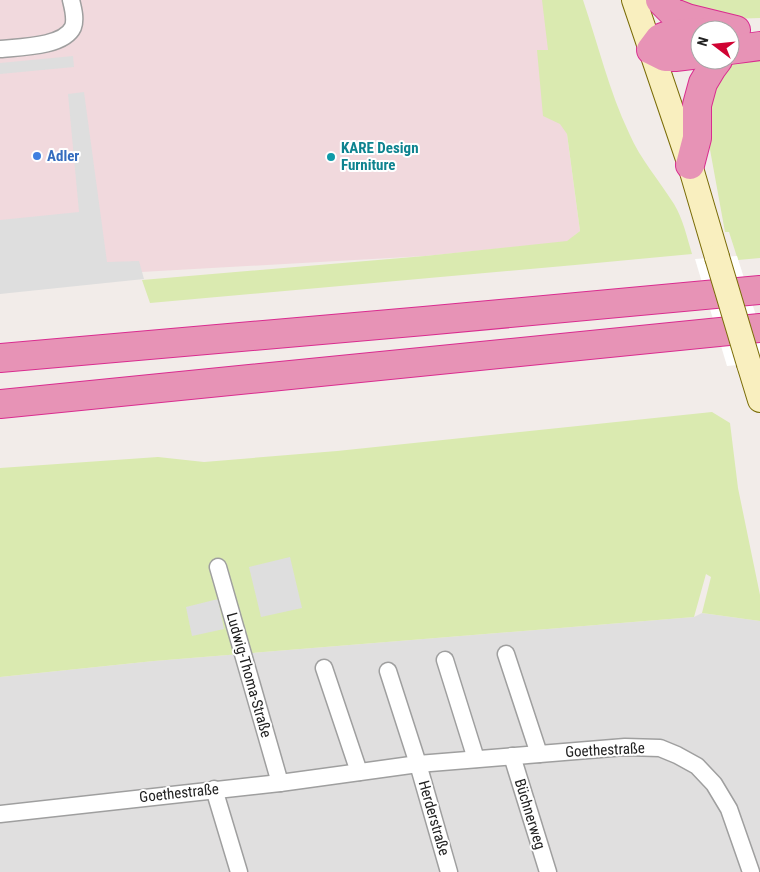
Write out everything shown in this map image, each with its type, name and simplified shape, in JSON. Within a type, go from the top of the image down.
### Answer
[{"type":"highway","points":[[660,0],[672,12],[694,20]]},
{"type":"highway","points":[[690,33],[668,34],[660,38],[651,50],[665,57],[690,55]]},
{"type":"highway","points":[[740,36],[760,46]]},
{"type":"highway","points":[[690,165],[697,138],[697,105],[703,83],[711,70]]},
{"type":"highway","points":[[0,358],[760,290]]},
{"type":"highway","points":[[0,404],[760,328]]},
{"type":"main road","points":[[634,0],[690,165],[758,394]]},
{"type":"street","points":[[0,48],[44,44],[64,37],[73,29],[75,20],[71,0]]},
{"type":"street","name":"Ludwig-Thoma-Straße","points":[[218,567],[280,783]]},
{"type":"street","points":[[506,654],[539,754]]},
{"type":"street","points":[[445,660],[476,759]]},
{"type":"street","points":[[324,668],[359,772]]},
{"type":"street","points":[[388,670],[418,764]]},
{"type":"street","name":"Goethestraße","points":[[0,814],[280,783],[418,764],[626,747],[660,748],[697,766],[714,784],[729,809],[751,872]]},
{"type":"street","name":"Büchnerweg","points":[[512,756],[548,872]]},
{"type":"street","name":"Herderstraße","points":[[418,764],[449,872]]},
{"type":"street","points":[[214,790],[239,872]]},
{"type":"shaded area","points":[[0,0],[549,0],[580,231],[567,242],[425,256],[0,280]]},
{"type":"shaded area","points":[[73,56],[74,67],[0,74],[0,63]]},
{"type":"shaded area","points":[[84,92],[107,262],[139,261],[144,279],[0,294],[0,220],[79,212],[68,94]]},
{"type":"shaded area","points":[[290,557],[302,608],[261,617],[249,567]]},
{"type":"shaded area","points":[[218,599],[224,629],[192,636],[186,607]]},
{"type":"shaded area","points":[[702,613],[760,621],[760,872],[0,872],[0,677],[154,661],[694,617]]},
{"type":"green space","points":[[542,0],[583,0],[610,84],[633,143],[677,210],[692,254],[150,303],[142,280],[425,256],[567,241],[580,231],[567,134],[560,124],[543,116],[537,50],[548,50]]},
{"type":"green space","points":[[668,0],[760,0],[760,18],[731,19]]},
{"type":"green space","points":[[760,53],[760,258],[738,260],[729,232],[725,232],[705,122],[710,83],[721,70],[740,70],[740,59]]},
{"type":"green space","points":[[712,412],[730,423],[738,488],[760,595],[760,621],[702,613],[711,577],[706,574],[694,617],[154,661],[0,677],[0,468],[158,457],[204,462],[337,451]]},
{"type":"pier","points":[[737,256],[760,328],[760,363],[727,366],[695,259]]},
{"type":"place","name":"Adler","points":[[37,156]]},
{"type":"place","name":"KARE Design Furniture","points":[[331,157]]}]
